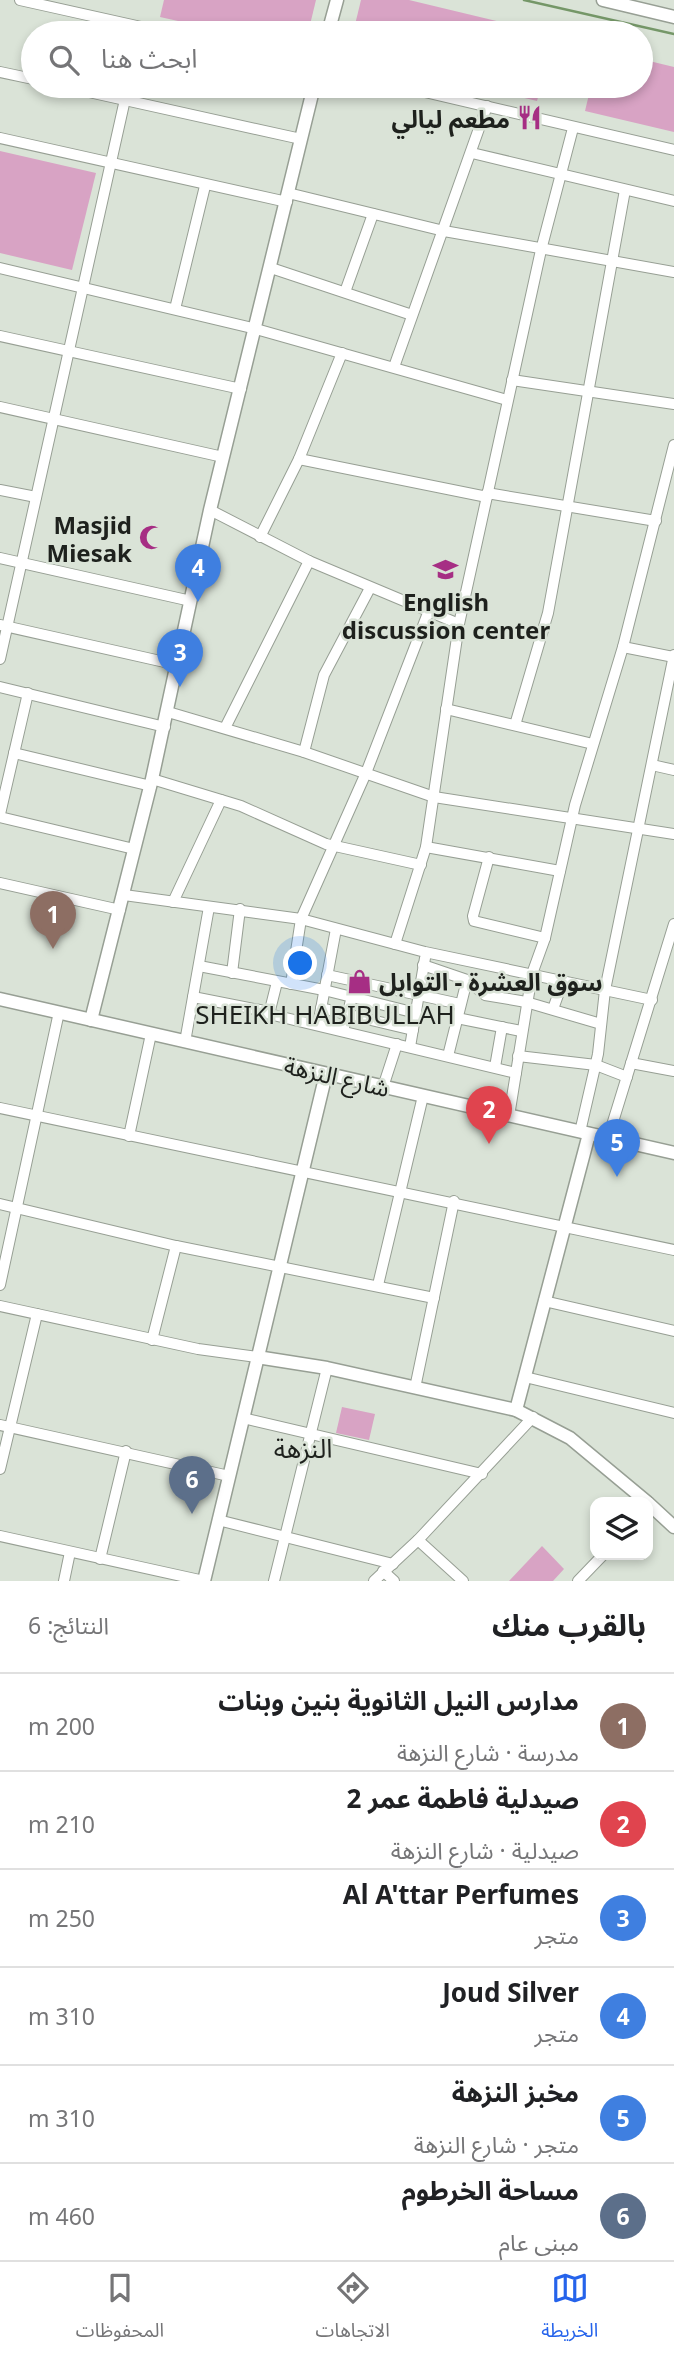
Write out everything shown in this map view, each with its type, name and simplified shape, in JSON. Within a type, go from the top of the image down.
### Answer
[{"type":"street","points":[[20,0],[104,21]]},
{"type":"street","points":[[331,21],[337,0]]},
{"type":"street","points":[[603,0],[674,17]]},
{"type":"street","points":[[0,72],[21,76]]},
{"type":"street","points":[[116,98],[301,139]]},
{"type":"street","points":[[92,1020],[152,783],[210,510],[311,98]]},
{"type":"street","points":[[452,98],[674,150]]},
{"type":"street","points":[[0,659],[4,626],[22,562],[125,100]]},
{"type":"street","points":[[394,367],[487,106]]},
{"type":"street","points":[[395,944],[426,847],[459,624],[541,250],[573,128]]},
{"type":"street","points":[[0,138],[205,186],[288,197],[443,231],[674,272]]},
{"type":"street","points":[[472,153],[674,201]]},
{"type":"street","points":[[175,309],[205,186]]},
{"type":"street","points":[[515,724],[545,629],[625,190]]},
{"type":"street","points":[[345,292],[373,214]]},
{"type":"street","points":[[0,268],[256,329],[507,401]]},
{"type":"street","points":[[271,268],[412,315]]},
{"type":"street","points":[[0,336],[241,389]]},
{"type":"street","points":[[260,537],[299,459],[342,353]]},
{"type":"street","points":[[512,380],[674,404]]},
{"type":"street","points":[[0,407],[223,457]]},
{"type":"street","points":[[509,1116],[532,974],[545,938],[573,817],[623,647],[674,445]]},
{"type":"street","points":[[299,459],[487,495],[656,521]]},
{"type":"street","points":[[0,490],[36,497]]},
{"type":"street","points":[[210,510],[309,561],[459,624]]},
{"type":"street","points":[[0,558],[191,601]]},
{"type":"street","points":[[225,728],[309,561]]},
{"type":"street","points":[[304,752],[324,675],[370,588]]},
{"type":"street","points":[[291,985],[301,919],[366,773],[428,613]]},
{"type":"street","points":[[4,626],[178,665]]},
{"type":"street","points":[[516,1410],[585,1133],[605,990],[652,765],[669,704],[674,656],[623,647]]},
{"type":"street","points":[[0,687],[165,727]]},
{"type":"street","points":[[28,693],[0,816],[134,849]]},
{"type":"street","points":[[446,709],[593,744]]},
{"type":"street","points":[[168,712],[304,752],[434,797],[674,834]]},
{"type":"street","points":[[14,754],[221,800],[241,806],[313,839],[421,865]]},
{"type":"street","points":[[652,765],[674,770]]},
{"type":"street","points":[[173,902],[221,800]]},
{"type":"street","points":[[426,847],[560,871]]},
{"type":"street","points":[[489,857],[472,916],[474,921],[545,938]]},
{"type":"street","points":[[0,883],[120,910]]},
{"type":"street","points":[[124,895],[301,919],[425,952],[652,1000]]},
{"type":"street","points":[[185,1042],[209,907]]},
{"type":"street","points":[[232,973],[240,909]]},
{"type":"street","points":[[608,1138],[674,924]]},
{"type":"street","points":[[318,1025],[336,929]]},
{"type":"street","points":[[410,1047],[425,952]]},
{"type":"street","points":[[424,964],[467,980],[485,995],[526,1002],[601,1024]]},
{"type":"street","points":[[199,967],[324,990],[416,1013]]},
{"type":"street","points":[[327,975],[460,1004]]},
{"type":"street","points":[[448,1056],[467,980]]},
{"type":"street","points":[[343,1031],[356,981]]},
{"type":"street","points":[[553,1010],[563,981]]},
{"type":"street","points":[[270,1012],[276,982]]},
{"type":"street","points":[[193,997],[270,1012],[516,1073]]},
{"type":"street","name":"شارع النزهة","points":[[0,999],[674,1153]]},
{"type":"street","points":[[321,1008],[413,1030]]},
{"type":"street","points":[[0,1285],[59,1012]]},
{"type":"street","points":[[457,1018],[521,1031]]},
{"type":"street","points":[[495,1067],[502,1027]]},
{"type":"street","points":[[129,1136],[151,1034]]},
{"type":"street","points":[[383,1087],[397,1044]]},
{"type":"street","points":[[518,1056],[596,1065],[627,1077]]},
{"type":"street","points":[[631,1063],[674,1071]]},
{"type":"street","points":[[0,1536],[204,1581],[326,1074]]},
{"type":"street","points":[[378,1285],[423,1096]]},
{"type":"street","points":[[0,1108],[303,1174],[454,1201],[674,1250]]},
{"type":"street","points":[[415,1388],[454,1201]]},
{"type":"street","points":[[0,1204],[176,1246],[281,1265],[434,1298]]},
{"type":"street","points":[[152,1340],[176,1246]]},
{"type":"street","points":[[544,1301],[674,1331]]},
{"type":"street","points":[[0,1306],[152,1340],[327,1368],[516,1410],[570,1438],[640,1497]]},
{"type":"street","points":[[0,1469],[5,1426],[37,1314]]},
{"type":"street","points":[[274,1581],[327,1368]]},
{"type":"street","points":[[524,1377],[674,1413]]},
{"type":"street","points":[[374,1581],[482,1474],[533,1417]]},
{"type":"street","points":[[243,1418],[482,1474]]},
{"type":"street","points":[[5,1426],[229,1476]]},
{"type":"street","points":[[100,1559],[126,1451]]},
{"type":"street","points":[[653,1508],[674,1527]]},
{"type":"street","points":[[218,1520],[394,1564]]},
{"type":"street","points":[[418,1540],[463,1581]]},
{"type":"street","points":[[64,1581],[70,1552]]},
{"type":"street","points":[[578,1581],[598,1560]]},
{"type":"street","points":[[383,1572],[394,1581]]},
{"type":"shaded area","points":[[164,0],[316,0],[311,21],[178,21],[160,17]]},
{"type":"shaded area","points":[[361,0],[409,0],[496,21],[356,21]]},
{"type":"shaded area","points":[[653,62],[674,67],[674,132],[585,111],[588,98],[653,98]]},
{"type":"shaded area","points":[[0,151],[96,173],[72,270],[0,253]]},
{"type":"shaded area","points":[[342,1407],[375,1414],[369,1440],[336,1433]]},
{"type":"shaded area","points":[[542,1546],[564,1569],[553,1581],[509,1581]]},
{"type":"waterway","points":[[524,0],[617,21]]},
{"type":"waterway","points":[[653,29],[674,34]]},
{"type":"place","name":"مطعم ليالي","points":[[530,118]]},
{"type":"place","name":"Masjid Miesak","points":[[152,538]]},
{"type":"place","name":"English discussion center","points":[[446,570]]},
{"type":"place","name":"Joud Silver","points":[[198,602]]},
{"type":"place","name":"Al A'ttar Perfumes","points":[[180,687]]},
{"type":"place","name":"مدارس النيل الثانوية بنين وبنات","points":[[53,949]]},
{"type":"place","name":"سوق العشرة - التوابل","points":[[359,981]]},
{"type":"place","name":"صيدلية فاطمة عمر 2","points":[[489,1144]]},
{"type":"place","name":"مخبز النزهة","points":[[617,1177]]},
{"type":"place","name":"مساحة الخرطوم","points":[[192,1514]]},
{"type":"district","name":"SHEIKH HABIBULLAH","points":[[325,1014]]},
{"type":"district","name":"النزهة","points":[[303,1448]]}]
